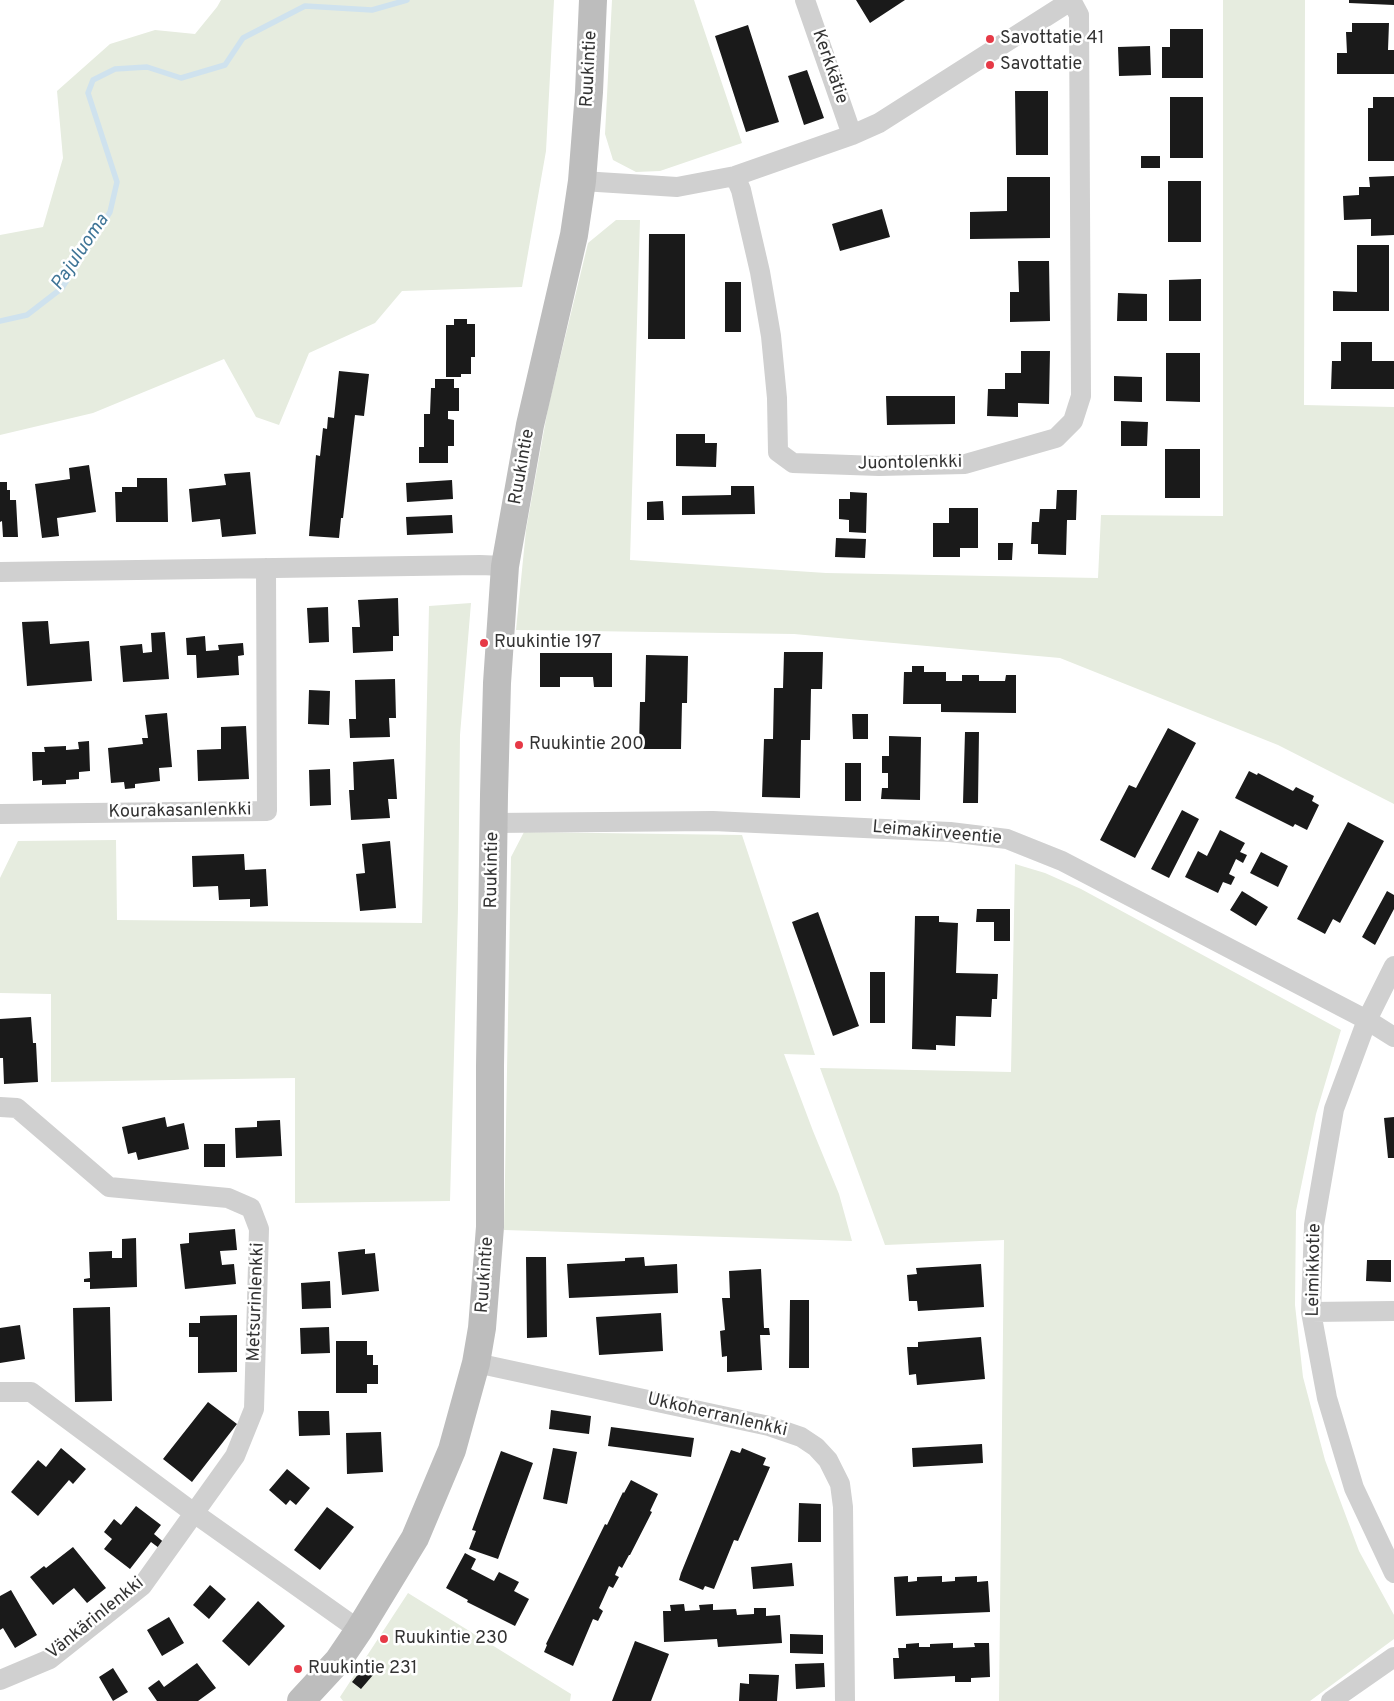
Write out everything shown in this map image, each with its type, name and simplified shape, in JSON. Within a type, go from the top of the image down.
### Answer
[{"type":"street","name":"Ruukintie","points":[[301,1701],[338,1661],[416,1538],[452,1450],[476,1363],[482,1328],[490,1227],[490,1066],[497,683],[505,566],[530,425],[574,236],[582,181],[590,92],[593,0]]},
{"type":"street","name":"Kerkkätie","points":[[805,0],[852,134]]},
{"type":"street","points":[[582,181],[677,187],[735,176],[852,134],[879,123],[1072,0]]},
{"type":"street","name":"Juontolenkki","points":[[735,176],[741,190],[760,272],[771,336],[777,398],[778,452],[793,463],[879,466],[965,464],[1056,438],[1073,422],[1081,396],[1079,15],[1072,0]]},
{"type":"street","points":[[0,572],[505,566]]},
{"type":"street","name":"Kourakasanlenkki","points":[[0,814],[267,810],[266,568]]},
{"type":"street","name":"Leimakirveentie","points":[[494,823],[713,821],[950,832],[1007,839],[1062,861],[1367,1020],[1394,1037]]},
{"type":"street","name":"Leimikkotie","points":[[1394,966],[1367,1020],[1334,1109],[1314,1225],[1311,1312],[1328,1398],[1354,1488],[1394,1573]]},
{"type":"street","name":"Metsurinlenkki","points":[[0,1107],[17,1108],[109,1187],[228,1198],[251,1208],[259,1229],[254,1410],[235,1456],[194,1513]]},
{"type":"street","points":[[1311,1312],[1394,1311]]},
{"type":"street","name":"Ukkoherranlenkki","points":[[476,1363],[769,1426],[801,1437],[816,1447],[828,1460],[840,1484],[843,1507],[845,1701]]},
{"type":"street","points":[[0,1392],[31,1392],[194,1513],[359,1630]]},
{"type":"street","name":"Vänkärinlenkki","points":[[0,1680],[50,1659],[142,1586],[194,1513]]},
{"type":"street","points":[[1332,1701],[1394,1657]]},
{"type":"shaded area","points":[[221,0],[554,0],[546,151],[522,287],[402,291],[375,323],[309,353],[279,425],[256,417],[224,359],[93,413],[0,435],[0,235],[43,227],[63,158],[57,91],[110,44],[155,30],[195,34]]},
{"type":"shaded area","points":[[612,0],[694,0],[742,143],[660,171],[636,172],[613,160],[605,134]]},
{"type":"shaded area","points":[[1223,0],[1305,0],[1304,405],[1394,407],[1394,804],[1278,745],[1060,658],[794,634],[516,630],[526,530],[548,408],[588,243],[616,220],[640,220],[630,560],[826,573],[1098,578],[1101,515],[1223,516]]},
{"type":"shaded area","points":[[471,603],[460,735],[458,908],[450,1201],[295,1203],[295,1078],[51,1082],[51,994],[0,993],[0,878],[18,841],[116,840],[117,920],[422,923],[429,606]]},
{"type":"shaded area","points":[[524,832],[742,835],[815,1055],[784,1054],[839,1194],[852,1241],[504,1230],[511,857]]},
{"type":"shaded area","points":[[1015,864],[1045,873],[1081,889],[1341,1030],[1316,1114],[1296,1211],[1295,1305],[1303,1377],[1325,1460],[1359,1551],[1394,1615],[1394,1639],[1310,1701],[999,1701],[1004,1240],[885,1245],[820,1068],[1011,1072]]},
{"type":"shaded area","points":[[408,1593],[571,1694],[570,1701],[343,1701],[340,1697]]},
{"type":"building","points":[[856,0],[905,0],[870,23]]},
{"type":"building","points":[[1349,0],[1394,0],[1394,5],[1349,3]]},
{"type":"building","points":[[1352,23],[1389,23],[1388,50],[1394,50],[1394,74],[1337,74],[1337,53],[1347,53],[1346,32],[1352,32]]},
{"type":"building","points":[[748,25],[779,122],[746,132],[715,36]]},
{"type":"building","points":[[1170,29],[1203,29],[1203,78],[1162,78],[1162,47],[1170,47]]},
{"type":"building","points":[[1150,46],[1151,75],[1119,76],[1118,47]]},
{"type":"building","points":[[807,70],[824,118],[804,125],[788,76]]},
{"type":"building","points":[[1015,91],[1048,91],[1048,155],[1016,155]]},
{"type":"building","points":[[1170,97],[1203,97],[1203,158],[1170,158]]},
{"type":"building","points":[[1373,97],[1394,97],[1394,161],[1368,161],[1368,108],[1373,108]]},
{"type":"building","points":[[1141,156],[1160,156],[1160,168],[1141,168]]},
{"type":"building","points":[[1394,176],[1394,235],[1371,236],[1371,219],[1344,220],[1343,196],[1359,195],[1359,187],[1370,187],[1369,177]]},
{"type":"building","points":[[1007,177],[1050,177],[1050,238],[970,239],[970,212],[1007,211]]},
{"type":"building","points":[[1168,181],[1201,181],[1201,242],[1168,242]]},
{"type":"building","points":[[882,209],[890,237],[840,251],[832,224]]},
{"type":"building","points":[[649,234],[685,234],[685,339],[648,339]]},
{"type":"building","points":[[1357,245],[1389,245],[1389,311],[1333,311],[1333,291],[1357,292]]},
{"type":"building","points":[[1018,261],[1049,261],[1050,321],[1010,322],[1010,292],[1019,292]]},
{"type":"building","points":[[1201,279],[1201,321],[1169,321],[1169,280]]},
{"type":"building","points":[[725,282],[741,282],[741,332],[725,332]]},
{"type":"building","points":[[1118,293],[1147,294],[1147,321],[1117,321]]},
{"type":"building","points":[[454,319],[467,319],[467,324],[475,324],[475,357],[471,357],[471,374],[461,374],[461,377],[446,377],[446,325],[454,325]]},
{"type":"building","points":[[1341,342],[1372,342],[1372,361],[1394,361],[1394,389],[1331,389],[1332,361],[1341,361]]},
{"type":"building","points":[[1021,351],[1050,351],[1049,404],[1018,403],[1018,417],[987,416],[988,389],[1005,389],[1005,373],[1021,373]]},
{"type":"building","points":[[1166,353],[1200,353],[1200,402],[1166,401]]},
{"type":"building","points":[[339,371],[369,374],[364,416],[355,415],[339,538],[309,536],[316,455],[320,456],[323,428],[327,429],[328,417],[334,418]]},
{"type":"building","points":[[1114,376],[1142,377],[1142,402],[1114,401]]},
{"type":"building","points":[[435,379],[454,379],[454,388],[459,388],[459,411],[448,411],[448,419],[454,420],[454,446],[448,446],[448,463],[419,463],[419,447],[424,447],[424,414],[430,414],[431,388],[435,388]]},
{"type":"building","points":[[886,396],[955,396],[955,424],[887,425]]},
{"type":"building","points":[[1121,421],[1148,422],[1147,446],[1121,446]]},
{"type":"building","points":[[676,434],[705,434],[705,443],[717,443],[716,467],[676,466]]},
{"type":"building","points":[[1165,449],[1200,449],[1200,498],[1165,498]]},
{"type":"building","points":[[89,465],[96,512],[57,518],[59,536],[42,538],[35,484],[70,479],[69,468]]},
{"type":"building","points":[[250,472],[256,534],[222,537],[220,519],[192,522],[189,489],[226,485],[224,474]]},
{"type":"building","points":[[137,478],[167,478],[168,522],[116,522],[115,492],[122,492],[122,487],[137,487]]},
{"type":"building","points":[[452,480],[453,499],[407,502],[406,483]]},
{"type":"building","points":[[0,482],[7,482],[7,490],[10,490],[10,500],[16,500],[18,537],[3,537],[2,521],[0,522]]},
{"type":"building","points":[[731,486],[754,486],[755,514],[682,515],[682,496],[731,495]]},
{"type":"building","points":[[1057,490],[1077,490],[1076,520],[1067,520],[1066,555],[1038,554],[1038,544],[1031,544],[1032,522],[1039,522],[1040,509],[1056,509]]},
{"type":"building","points":[[850,492],[867,493],[866,533],[849,532],[849,520],[839,519],[839,499],[850,499]]},
{"type":"building","points":[[663,501],[664,520],[647,520],[647,502]]},
{"type":"building","points":[[949,508],[978,508],[978,548],[960,548],[960,557],[933,557],[933,523],[949,523]]},
{"type":"building","points":[[452,515],[453,533],[407,535],[406,517]]},
{"type":"building","points":[[836,538],[866,539],[865,558],[835,557]]},
{"type":"building","points":[[998,543],[1013,543],[1012,560],[998,560]]},
{"type":"building","points":[[398,598],[399,636],[393,636],[393,651],[353,653],[352,627],[360,627],[358,600]]},
{"type":"building","points":[[328,607],[329,642],[309,643],[307,608]]},
{"type":"building","points":[[48,621],[50,644],[89,641],[92,681],[27,686],[22,622]]},
{"type":"building","points":[[165,632],[169,679],[123,682],[120,646],[142,644],[143,653],[152,652],[151,633]]},
{"type":"building","points":[[205,636],[206,651],[219,650],[218,645],[243,643],[244,655],[238,656],[239,675],[197,678],[196,655],[187,655],[186,638]]},
{"type":"building","points":[[784,652],[823,652],[822,689],[811,689],[810,740],[801,740],[800,798],[762,797],[764,739],[773,739],[774,688],[783,688]]},
{"type":"building","points":[[540,653],[612,653],[612,687],[594,687],[593,677],[560,677],[560,687],[540,687]]},
{"type":"building","points":[[646,655],[688,656],[687,703],[682,703],[681,749],[639,749],[640,702],[645,702]]},
{"type":"building","points":[[912,666],[924,666],[924,672],[946,672],[946,681],[962,681],[962,675],[979,675],[979,681],[1005,681],[1006,675],[1016,675],[1016,713],[941,712],[941,704],[903,704],[904,672],[912,672]]},
{"type":"building","points":[[395,679],[396,718],[389,718],[390,737],[350,738],[349,719],[356,719],[355,680]]},
{"type":"building","points":[[309,690],[330,691],[329,725],[308,724]]},
{"type":"building","points":[[167,713],[172,767],[159,768],[160,781],[135,784],[135,788],[125,789],[124,782],[111,783],[108,748],[143,744],[142,738],[148,738],[145,715]]},
{"type":"building","points":[[852,714],[868,714],[868,739],[853,739]]},
{"type":"building","points":[[246,726],[249,779],[198,781],[197,750],[221,749],[221,727]]},
{"type":"building","points":[[1168,728],[1196,743],[1135,858],[1100,840],[1129,785],[1136,788]]},
{"type":"building","points":[[965,732],[979,732],[978,803],[963,803]]},
{"type":"building","points":[[889,736],[921,737],[920,800],[881,799],[882,788],[888,788],[888,773],[882,773],[882,756],[889,756]]},
{"type":"building","points":[[89,741],[90,771],[79,772],[79,779],[66,780],[66,784],[42,785],[42,780],[33,781],[32,752],[45,752],[44,747],[66,746],[66,750],[79,749],[78,742]]},
{"type":"building","points":[[394,759],[397,799],[388,799],[390,818],[351,820],[349,790],[354,790],[353,762]]},
{"type":"building","points":[[845,763],[861,763],[861,801],[845,801]]},
{"type":"building","points":[[330,769],[331,805],[310,806],[309,770]]},
{"type":"building","points":[[1249,771],[1257,775],[1258,773],[1293,791],[1296,787],[1314,796],[1312,801],[1319,805],[1307,830],[1295,824],[1293,827],[1235,798]]},
{"type":"building","points":[[1182,810],[1199,819],[1169,878],[1151,869]]},
{"type":"building","points":[[1348,822],[1384,841],[1340,923],[1333,919],[1325,934],[1297,919]]},
{"type":"building","points":[[1220,830],[1245,843],[1240,852],[1247,855],[1243,863],[1236,859],[1229,874],[1235,877],[1231,885],[1223,882],[1218,893],[1185,877],[1198,851],[1207,856]]},
{"type":"building","points":[[390,841],[396,908],[360,911],[356,874],[365,873],[362,844]]},
{"type":"building","points":[[1261,852],[1288,866],[1278,887],[1250,873]]},
{"type":"building","points":[[244,854],[245,870],[266,869],[268,906],[250,907],[250,899],[219,900],[218,886],[193,887],[192,856]]},
{"type":"building","points":[[1242,891],[1268,907],[1256,926],[1230,910]]},
{"type":"building","points":[[1387,891],[1394,895],[1394,909],[1375,945],[1362,937]]},
{"type":"building","points":[[977,909],[1010,909],[1010,941],[994,941],[994,922],[976,922]]},
{"type":"building","points":[[818,912],[859,1026],[833,1036],[792,922]]},
{"type":"building","points":[[915,916],[939,916],[939,922],[958,923],[956,973],[998,974],[997,999],[992,999],[991,1017],[956,1016],[955,1046],[936,1045],[936,1050],[912,1049]]},
{"type":"building","points":[[870,972],[885,972],[885,1023],[870,1023]]},
{"type":"building","points":[[31,1017],[33,1043],[36,1043],[38,1082],[4,1084],[3,1058],[0,1058],[0,1019]]},
{"type":"building","points":[[165,1117],[167,1127],[184,1123],[189,1149],[138,1160],[136,1152],[128,1154],[122,1127]]},
{"type":"building","points":[[1394,1117],[1394,1158],[1388,1158],[1384,1118]]},
{"type":"building","points":[[280,1120],[282,1156],[236,1158],[235,1128],[257,1127],[257,1121]]},
{"type":"building","points":[[204,1144],[225,1144],[225,1167],[204,1167]]},
{"type":"building","points":[[235,1229],[237,1250],[220,1251],[222,1265],[234,1264],[236,1284],[185,1289],[180,1244],[189,1243],[189,1233]]},
{"type":"building","points":[[136,1238],[137,1287],[90,1289],[90,1282],[84,1282],[84,1279],[90,1278],[89,1252],[112,1251],[112,1258],[122,1258],[122,1239]]},
{"type":"building","points":[[365,1249],[365,1254],[375,1253],[379,1291],[342,1295],[338,1252]]},
{"type":"building","points":[[526,1257],[546,1257],[547,1337],[527,1338]]},
{"type":"building","points":[[644,1257],[645,1266],[677,1264],[678,1293],[569,1298],[567,1264],[625,1261],[625,1258]]},
{"type":"building","points":[[1367,1260],[1391,1260],[1391,1282],[1366,1281]]},
{"type":"building","points":[[981,1264],[984,1307],[918,1311],[917,1301],[909,1301],[907,1275],[917,1274],[916,1268]]},
{"type":"building","points":[[761,1269],[764,1328],[769,1328],[770,1335],[760,1335],[762,1370],[727,1372],[727,1356],[722,1357],[720,1331],[725,1330],[722,1298],[730,1298],[729,1271]]},
{"type":"building","points":[[330,1281],[331,1308],[302,1309],[301,1283]]},
{"type":"building","points":[[790,1300],[809,1300],[809,1368],[789,1368]]},
{"type":"building","points":[[110,1307],[112,1401],[75,1402],[73,1308]]},
{"type":"building","points":[[661,1313],[663,1351],[599,1355],[596,1317]]},
{"type":"building","points":[[237,1315],[237,1372],[198,1373],[198,1337],[189,1337],[189,1323],[200,1323],[200,1316]]},
{"type":"building","points":[[20,1325],[25,1359],[0,1363],[0,1328]]},
{"type":"building","points":[[329,1327],[330,1353],[301,1354],[300,1328]]},
{"type":"building","points":[[981,1337],[985,1379],[917,1385],[916,1374],[909,1375],[907,1347],[918,1347],[918,1342]]},
{"type":"building","points":[[336,1341],[367,1341],[367,1355],[373,1355],[373,1365],[378,1365],[378,1384],[367,1384],[367,1393],[336,1393]]},
{"type":"building","points":[[208,1402],[237,1424],[192,1482],[163,1459]]},
{"type":"building","points":[[551,1410],[591,1416],[589,1434],[549,1429]]},
{"type":"building","points":[[298,1411],[329,1411],[330,1435],[299,1436]]},
{"type":"building","points":[[611,1427],[694,1438],[691,1457],[608,1446]]},
{"type":"building","points":[[381,1432],[383,1472],[347,1474],[346,1433]]},
{"type":"building","points":[[982,1444],[983,1463],[913,1467],[912,1448]]},
{"type":"building","points":[[61,1448],[86,1469],[73,1484],[69,1480],[38,1516],[11,1492],[38,1460],[46,1467]]},
{"type":"building","points":[[553,1448],[577,1452],[567,1504],[543,1499]]},
{"type":"building","points":[[742,1448],[766,1458],[763,1465],[770,1467],[738,1541],[734,1540],[714,1589],[705,1586],[703,1590],[679,1580],[731,1450],[740,1453]]},
{"type":"building","points":[[501,1451],[533,1463],[498,1559],[469,1549],[476,1531],[472,1530]]},
{"type":"building","points":[[287,1469],[310,1488],[296,1505],[290,1500],[286,1505],[269,1490]]},
{"type":"building","points":[[631,1480],[658,1494],[650,1511],[652,1512],[630,1555],[622,1568],[619,1566],[615,1575],[619,1577],[613,1588],[609,1586],[599,1608],[603,1611],[598,1621],[593,1619],[573,1666],[544,1652],[546,1644],[605,1524],[607,1525]]},
{"type":"building","points":[[799,1503],[821,1504],[821,1542],[798,1542]]},
{"type":"building","points":[[136,1506],[161,1525],[154,1534],[167,1545],[163,1551],[151,1542],[130,1569],[104,1549],[112,1539],[104,1532],[114,1519],[121,1525]]},
{"type":"building","points":[[327,1507],[354,1527],[320,1570],[294,1550]]},
{"type":"building","points":[[73,1547],[106,1588],[87,1603],[74,1588],[53,1605],[30,1577],[44,1566],[46,1568]]},
{"type":"building","points":[[465,1553],[476,1559],[471,1569],[494,1581],[499,1572],[519,1582],[514,1591],[529,1599],[515,1626],[467,1602],[468,1600],[446,1588]]},
{"type":"building","points":[[792,1563],[794,1586],[753,1589],[751,1567]]},
{"type":"building","points":[[908,1576],[908,1582],[917,1581],[917,1577],[942,1576],[942,1582],[955,1581],[955,1577],[977,1576],[977,1582],[988,1581],[990,1612],[896,1616],[894,1577]]},
{"type":"building","points":[[210,1585],[226,1599],[209,1619],[193,1605]]},
{"type":"building","points":[[11,1590],[37,1635],[15,1648],[3,1628],[0,1630],[0,1596]]},
{"type":"building","points":[[258,1601],[285,1626],[249,1666],[222,1641]]},
{"type":"building","points":[[684,1604],[685,1611],[700,1610],[699,1605],[713,1604],[713,1610],[736,1609],[737,1615],[754,1614],[754,1608],[766,1608],[766,1616],[780,1615],[782,1643],[718,1647],[717,1639],[664,1642],[663,1611],[671,1611],[670,1605]]},
{"type":"building","points":[[169,1617],[184,1643],[162,1656],[147,1630]]},
{"type":"building","points":[[790,1634],[823,1635],[823,1654],[790,1653]]},
{"type":"building","points":[[635,1641],[669,1654],[651,1701],[612,1701]]},
{"type":"building","points":[[919,1643],[919,1647],[930,1647],[930,1644],[953,1643],[953,1648],[975,1647],[974,1643],[989,1643],[990,1677],[971,1678],[971,1682],[955,1682],[955,1676],[894,1679],[893,1658],[899,1658],[898,1648],[906,1648],[906,1644]]},
{"type":"building","points":[[197,1663],[216,1688],[198,1701],[157,1701],[148,1688],[159,1680],[164,1687]]},
{"type":"building","points":[[824,1663],[825,1687],[796,1689],[795,1664]]},
{"type":"building","points":[[364,1667],[373,1675],[361,1689],[352,1682]]},
{"type":"building","points":[[113,1668],[128,1692],[113,1701],[99,1677]]},
{"type":"building","points":[[749,1674],[779,1675],[777,1701],[739,1701],[740,1683],[749,1684]]},
{"type":"waterway","name":"Pajuluoma","points":[[0,321],[27,315],[62,288],[110,212],[117,182],[88,93],[93,80],[115,69],[147,67],[181,78],[225,65],[243,38],[305,6],[372,10],[407,0]]},
{"type":"place","name":"Savottatie 41","points":[[990,39]]},
{"type":"place","name":"Savottatie","points":[[990,65]]},
{"type":"place","name":"Ruukintie 197","points":[[484,643]]},
{"type":"place","name":"Ruukintie 200","points":[[519,745]]},
{"type":"place","name":"Ruukintie 230","points":[[384,1639]]},
{"type":"place","name":"Ruukintie 231","points":[[298,1669]]}]
